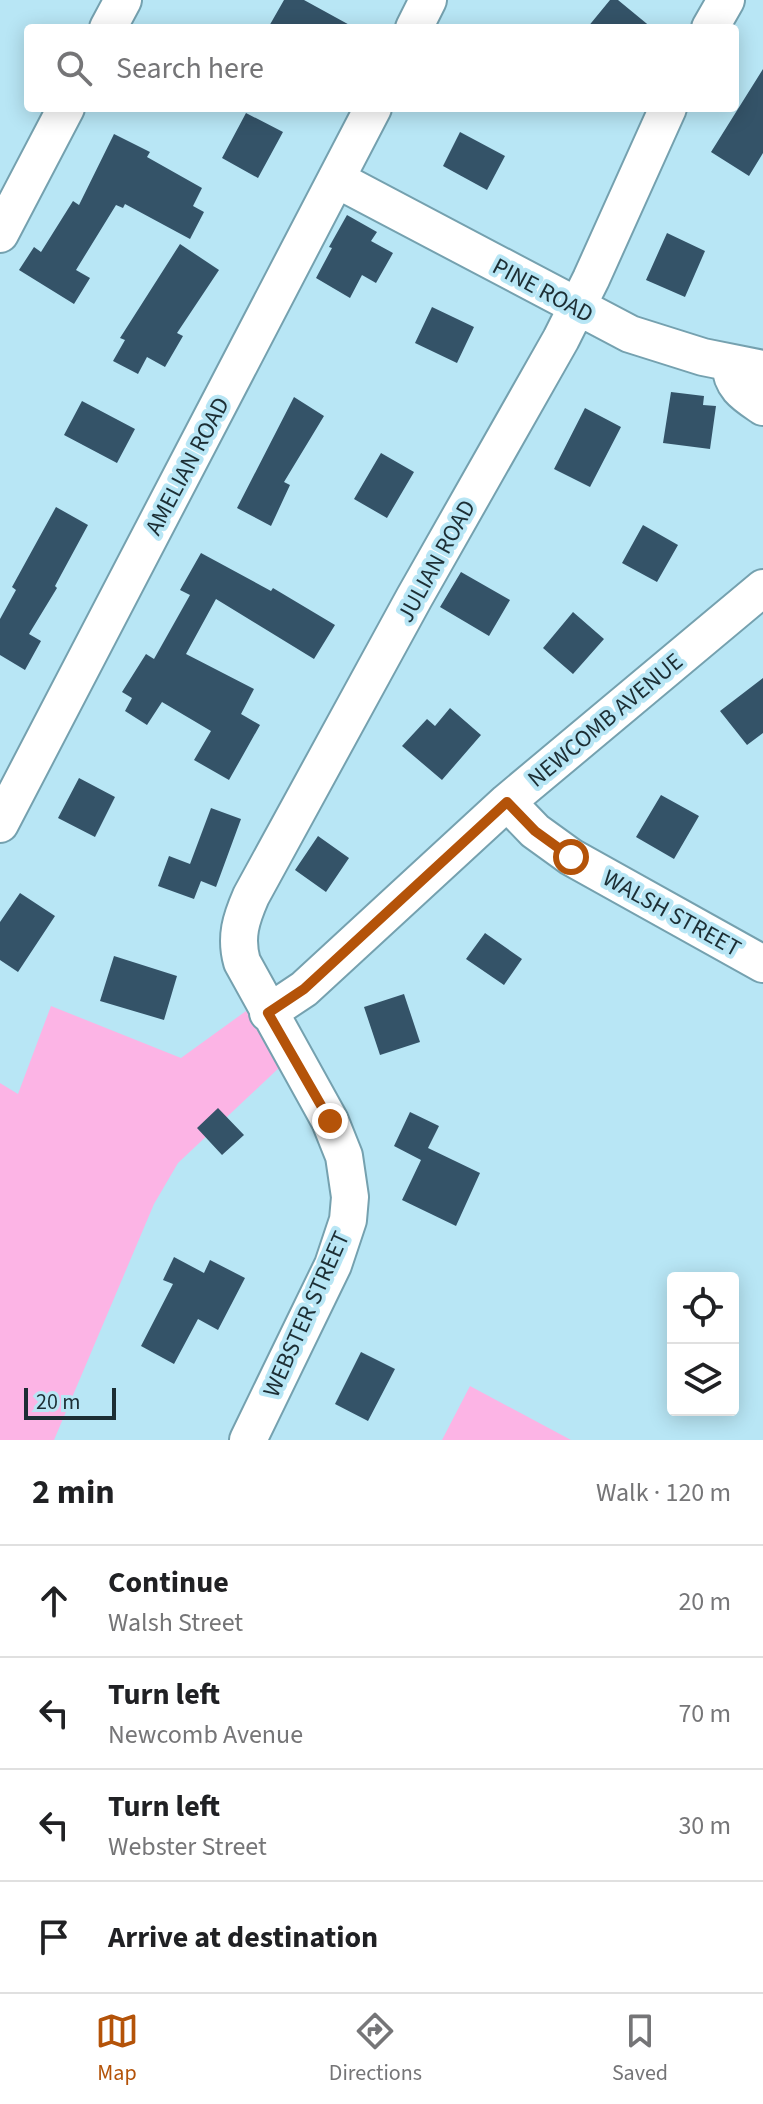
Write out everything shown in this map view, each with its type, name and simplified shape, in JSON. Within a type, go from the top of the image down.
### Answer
[{"type":"street","points":[[110,24],[123,0]]},
{"type":"street","points":[[416,24],[428,0]]},
{"type":"street","points":[[712,24],[726,0]]},
{"type":"street","points":[[0,234],[64,112]]},
{"type":"street","name":"AMELIAN ROAD","points":[[0,824],[371,112]]},
{"type":"street","name":"JULIAN ROAD","points":[[268,1013],[242,962],[238,945],[244,912],[414,598],[577,308],[666,112]]},
{"type":"street","name":"PINE ROAD","points":[[336,179],[577,308],[654,343],[747,366]]},
{"type":"street","points":[[747,366],[731,376],[734,384],[763,407]]},
{"type":"street","name":"NEWCOMB AVENUE","points":[[268,1013],[304,989],[507,802],[763,588]]},
{"type":"street","name":"WALSH STREET","points":[[507,802],[535,831],[571,857],[763,964]]},
{"type":"street","name":"WEBSTER STREET","points":[[248,1440],[333,1265],[348,1220],[350,1197],[349,1174],[337,1137],[268,1013]]},
{"type":"shaded area","points":[[51,1006],[181,1058],[246,1011],[282,1065],[178,1163],[154,1204],[54,1440],[0,1440],[0,1083],[18,1094]]},
{"type":"shaded area","points":[[470,1386],[571,1440],[442,1440]]},
{"type":"building","points":[[284,0],[304,0],[348,24],[270,24]]},
{"type":"building","points":[[610,0],[618,0],[647,24],[590,24]]},
{"type":"building","points":[[763,69],[763,153],[749,176],[711,152],[736,112],[739,112]]},
{"type":"building","points":[[246,113],[283,132],[258,178],[222,158]]},
{"type":"building","points":[[460,132],[505,156],[487,190],[443,166]]},
{"type":"building","points":[[114,134],[150,152],[147,157],[202,188],[193,206],[204,212],[190,239],[125,204],[123,208],[116,205],[76,270],[90,278],[74,304],[19,270],[34,247],[41,252],[73,201],[79,205]]},
{"type":"building","points":[[347,215],[377,232],[371,241],[393,253],[376,283],[362,275],[350,298],[316,278]]},
{"type":"building","points":[[667,233],[705,251],[685,297],[646,280]]},
{"type":"building","points":[[180,244],[219,270],[177,333],[183,336],[165,367],[147,357],[138,374],[113,361],[125,340],[120,338]]},
{"type":"building","points":[[432,307],[474,327],[457,363],[415,343]]},
{"type":"building","points":[[671,392],[704,396],[703,405],[716,406],[710,449],[663,443]]},
{"type":"building","points":[[294,397],[324,416],[284,482],[290,485],[271,526],[237,508]]},
{"type":"building","points":[[82,401],[135,429],[117,463],[64,435]]},
{"type":"building","points":[[585,408],[621,427],[590,487],[554,469]]},
{"type":"building","points":[[381,453],[414,472],[387,518],[354,499]]},
{"type":"building","points":[[56,507],[88,525],[55,586],[57,588],[29,634],[41,641],[25,670],[0,655],[0,619],[16,590],[12,587]]},
{"type":"building","points":[[643,525],[678,545],[657,582],[622,563]]},
{"type":"building","points":[[201,553],[271,591],[273,588],[335,625],[314,659],[216,599],[186,654],[254,689],[241,714],[260,725],[229,780],[194,760],[211,731],[162,702],[147,725],[125,711],[132,698],[122,692],[146,654],[154,659],[190,595],[180,590]]},
{"type":"building","points":[[461,572],[510,600],[489,636],[440,607]]},
{"type":"building","points":[[573,612],[604,639],[573,674],[543,648]]},
{"type":"building","points":[[763,678],[763,733],[747,745],[720,711]]},
{"type":"building","points":[[450,708],[481,735],[442,780],[402,746],[427,719],[435,726]]},
{"type":"building","points":[[79,778],[115,797],[95,837],[58,818]]},
{"type":"building","points":[[661,795],[699,816],[674,859],[636,837]]},
{"type":"building","points":[[211,808],[241,819],[216,887],[201,881],[194,899],[158,886],[169,856],[190,864]]},
{"type":"building","points":[[318,836],[349,858],[326,892],[295,870]]},
{"type":"building","points":[[20,893],[55,916],[18,972],[0,960],[0,922]]},
{"type":"building","points":[[485,933],[522,959],[504,985],[466,959]]},
{"type":"building","points":[[114,956],[177,976],[164,1020],[100,1001]]},
{"type":"building","points":[[404,994],[420,1042],[380,1055],[364,1007]]},
{"type":"building","points":[[218,1108],[244,1135],[222,1155],[197,1128]]},
{"type":"building","points":[[410,1112],[439,1126],[428,1148],[480,1173],[456,1226],[402,1200],[421,1160],[394,1146]]},
{"type":"building","points":[[174,1257],[204,1273],[210,1260],[245,1278],[218,1330],[198,1319],[174,1364],[141,1346],[173,1284],[163,1280]]},
{"type":"building","points":[[361,1352],[395,1369],[368,1421],[335,1404]]},
{"type":"route","points":[[330,1121],[268,1013],[304,989],[507,802],[535,831],[571,857]]}]
